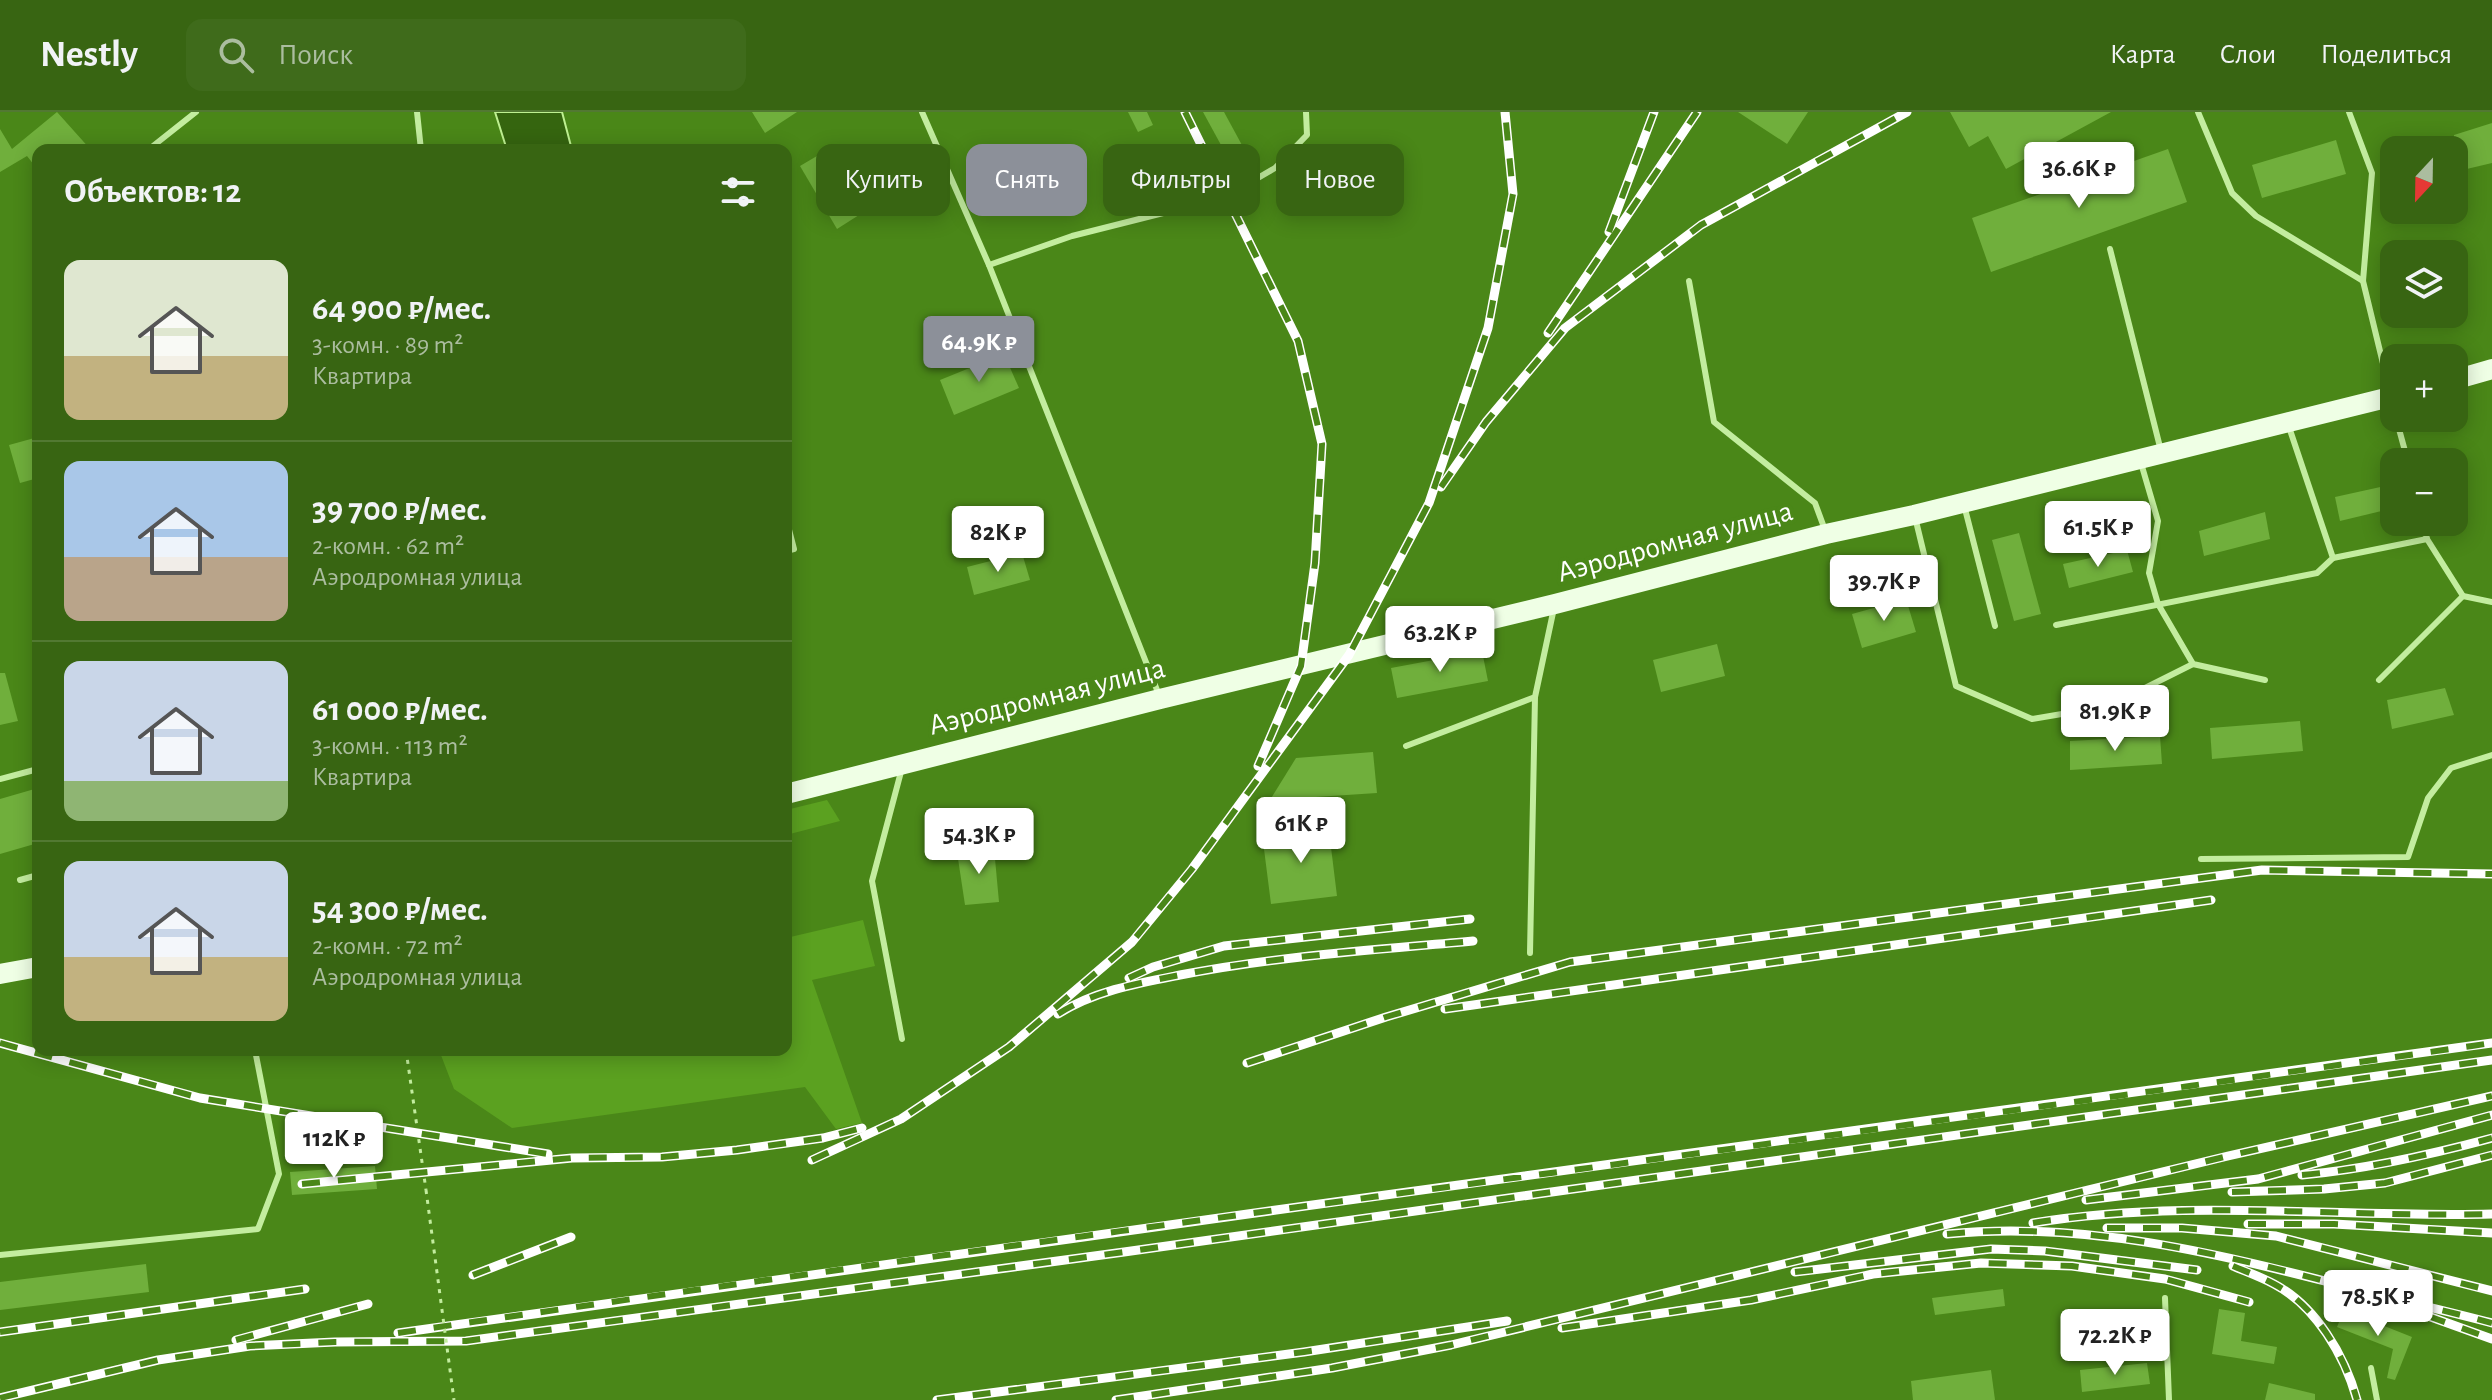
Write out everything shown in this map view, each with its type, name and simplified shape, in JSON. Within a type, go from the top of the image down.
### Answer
[{"type":"main road","points":[[2468,376],[2492,369]]},
{"type":"main road","name":"Аэродромная улица","points":[[792,793],[1826,534],[2287,423],[2380,404]]},
{"type":"main road","points":[[0,974],[32,968]]},
{"type":"lane","points":[[156,144],[196,112]]},
{"type":"lane","points":[[417,112],[420,144]]},
{"type":"lane","points":[[922,112],[989,265],[1160,699]]},
{"type":"lane","points":[[989,265],[1072,236],[1187,207],[1239,189],[1275,168],[1307,135],[1306,112]]},
{"type":"lane","points":[[2198,112],[2232,193],[2256,216],[2363,281]]},
{"type":"lane","points":[[2349,112],[2372,173],[2363,281],[2380,349]]},
{"type":"lane","points":[[2110,249],[2161,453]]},
{"type":"lane","points":[[1689,281],[1714,422],[1815,503],[1826,534]]},
{"type":"lane","points":[[2287,423],[2333,558]]},
{"type":"lane","points":[[2140,458],[2158,521],[2149,573],[2158,604],[2193,664]]},
{"type":"lane","points":[[1963,501],[1995,626]]},
{"type":"lane","points":[[1914,515],[1956,686],[2032,719],[2109,706],[2193,664],[2265,680]]},
{"type":"lane","points":[[2426,536],[2463,596],[2492,602]]},
{"type":"lane","points":[[2056,625],[2317,573],[2333,558],[2427,539]]},
{"type":"lane","points":[[2379,680],[2463,596]]},
{"type":"lane","points":[[1530,953],[1535,697],[1555,604]]},
{"type":"lane","points":[[1406,746],[1535,697]]},
{"type":"lane","points":[[2201,859],[2408,857],[2428,798],[2451,768],[2492,755]]},
{"type":"lane","points":[[902,1039],[872,881],[903,765]]},
{"type":"lane","points":[[0,779],[32,771]]},
{"type":"lane","points":[[20,880],[32,877]]},
{"type":"lane","points":[[0,1255],[258,1229],[279,1174],[256,1056]]},
{"type":"lane","points":[[2165,1298],[2169,1400]]},
{"type":"lane","points":[[2371,1368],[2377,1400]]},
{"type":"path","points":[[407,1056],[454,1400]]},
{"type":"shaded area","points":[[495,112],[562,112],[570,144],[505,144]]},
{"type":"shaded area","points":[[827,800],[840,821],[792,833],[792,809]]},
{"type":"shaded area","points":[[863,920],[875,966],[812,980],[862,1123],[836,1129],[805,1087],[512,1128],[454,1089],[441,1056],[792,1056],[792,937]]},
{"type":"building","points":[[57,112],[86,144],[32,144],[32,162],[27,156],[0,172],[0,129],[12,149]]},
{"type":"building","points":[[752,112],[797,112],[765,133]]},
{"type":"building","points":[[1128,112],[1147,112],[1153,125],[1138,132]]},
{"type":"building","points":[[1203,112],[1224,112],[1241,144],[1220,144]]},
{"type":"building","points":[[1738,112],[1808,112],[1787,144]]},
{"type":"building","points":[[1950,112],[2111,112],[2006,169],[1988,136],[1969,147]]},
{"type":"building","points":[[2492,123],[2492,163],[2468,169],[2468,136],[2454,135]]},
{"type":"building","points":[[2336,140],[2346,174],[2262,198],[2252,165]]},
{"type":"building","points":[[2168,149],[2187,202],[1991,272],[1972,218]]},
{"type":"building","points":[[816,157],[816,193],[800,166]]},
{"type":"building","points":[[829,216],[857,216],[837,229]]},
{"type":"building","points":[[1004,354],[1019,388],[954,415],[940,380]]},
{"type":"building","points":[[32,439],[32,480],[20,483],[9,445]]},
{"type":"building","points":[[2380,487],[2380,511],[2340,521],[2335,497]]},
{"type":"building","points":[[2265,512],[2270,539],[2204,556],[2199,531]]},
{"type":"building","points":[[2019,533],[2041,614],[2014,621],[1992,540]]},
{"type":"building","points":[[2127,550],[2133,572],[2069,588],[2063,564]]},
{"type":"building","points":[[1022,553],[1030,580],[974,595],[967,567]]},
{"type":"building","points":[[1906,599],[1916,632],[1862,648],[1852,614]]},
{"type":"building","points":[[1717,644],[1725,676],[1661,692],[1653,660]]},
{"type":"building","points":[[1482,651],[1488,681],[1397,698],[1391,668]]},
{"type":"building","points":[[0,673],[5,673],[18,721],[0,725]]},
{"type":"building","points":[[2445,688],[2454,715],[2392,729],[2387,700]]},
{"type":"building","points":[[2300,721],[2303,751],[2212,759],[2210,728]]},
{"type":"building","points":[[2160,736],[2162,764],[2070,770],[2070,741]]},
{"type":"building","points":[[1373,752],[1377,793],[1270,800],[1296,758]]},
{"type":"building","points":[[32,790],[32,845],[0,854],[0,799]]},
{"type":"building","points":[[1328,823],[1337,896],[1271,904],[1264,849],[1277,848],[1275,829]]},
{"type":"building","points":[[994,848],[999,902],[965,905],[957,852]]},
{"type":"building","points":[[375,1166],[377,1189],[292,1195],[290,1172]]},
{"type":"building","points":[[146,1264],[149,1292],[0,1310],[0,1282]]},
{"type":"building","points":[[2003,1289],[2005,1306],[1935,1315],[1932,1298]]},
{"type":"building","points":[[2219,1309],[2245,1313],[2241,1341],[2277,1347],[2274,1364],[2212,1354]]},
{"type":"building","points":[[2344,1310],[2412,1337],[2395,1380],[2387,1378],[2393,1349],[2337,1327]]},
{"type":"building","points":[[2147,1363],[2150,1384],[2082,1392],[2080,1370]]},
{"type":"building","points":[[1991,1370],[1995,1400],[1913,1400],[1911,1381]]},
{"type":"building","points":[[2269,1383],[2315,1394],[2315,1400],[2265,1400]]},
{"type":"railway","points":[[1185,112],[1298,341],[1322,444],[1315,563],[1301,666],[1258,766]]},
{"type":"railway","points":[[812,1160],[901,1119],[1009,1047],[1132,942],[1192,869],[1349,655],[1429,503],[1488,328],[1513,194],[1505,112]]},
{"type":"railway","points":[[1609,232],[1654,112]]},
{"type":"railway","points":[[1548,333],[1697,112]]},
{"type":"railway","points":[[1441,487],[1486,422],[1565,328],[1701,225],[1907,112]]},
{"type":"railway","points":[[1247,1063],[1386,1017],[1570,962],[2262,870],[2492,874]]},
{"type":"railway","points":[[1445,1009],[2211,900]]},
{"type":"railway","points":[[1129,978],[1153,967],[1224,946],[1470,919]]},
{"type":"railway","points":[[1058,1014],[1086,999],[1117,989],[1216,968],[1326,954],[1473,941]]},
{"type":"railway","points":[[0,1043],[32,1052]]},
{"type":"railway","points":[[398,1333],[921,1258],[2492,1043]]},
{"type":"railway","points":[[47,1056],[200,1098],[548,1154]]},
{"type":"railway","points":[[0,1398],[158,1360],[250,1346],[466,1341],[2492,1060]]},
{"type":"railway","points":[[1116,1400],[1332,1368],[1451,1345],[2228,1156],[2492,1096]]},
{"type":"railway","points":[[2086,1200],[2258,1179],[2492,1115]]},
{"type":"railway","points":[[302,1184],[572,1158],[662,1157],[737,1150],[823,1138],[862,1128]]},
{"type":"railway","points":[[2302,1175],[2398,1161],[2492,1138]]},
{"type":"railway","points":[[2232,1192],[2324,1189],[2385,1183],[2492,1155]]},
{"type":"railway","points":[[2033,1223],[2091,1216],[2205,1210],[2492,1214]]},
{"type":"railway","points":[[2248,1224],[2334,1224],[2492,1233]]},
{"type":"railway","points":[[2107,1228],[2182,1228],[2276,1236],[2492,1291]]},
{"type":"railway","points":[[1947,1234],[2048,1232],[2147,1242],[2246,1262],[2492,1323]]},
{"type":"railway","points":[[473,1275],[571,1237]]},
{"type":"railway","points":[[1795,1272],[1991,1249],[2045,1251],[2197,1270]]},
{"type":"railway","points":[[1562,1328],[1751,1300],[1873,1274],[1981,1263],[2072,1266],[2165,1279],[2249,1302]]},
{"type":"railway","points":[[2233,1266],[2289,1293],[2316,1319],[2337,1350],[2357,1400]]},
{"type":"railway","points":[[0,1332],[305,1289]]},
{"type":"railway","points":[[236,1340],[368,1304]]},
{"type":"railway","points":[[2428,1316],[2492,1339]]},
{"type":"railway","points":[[937,1400],[1304,1352],[1507,1321]]}]
